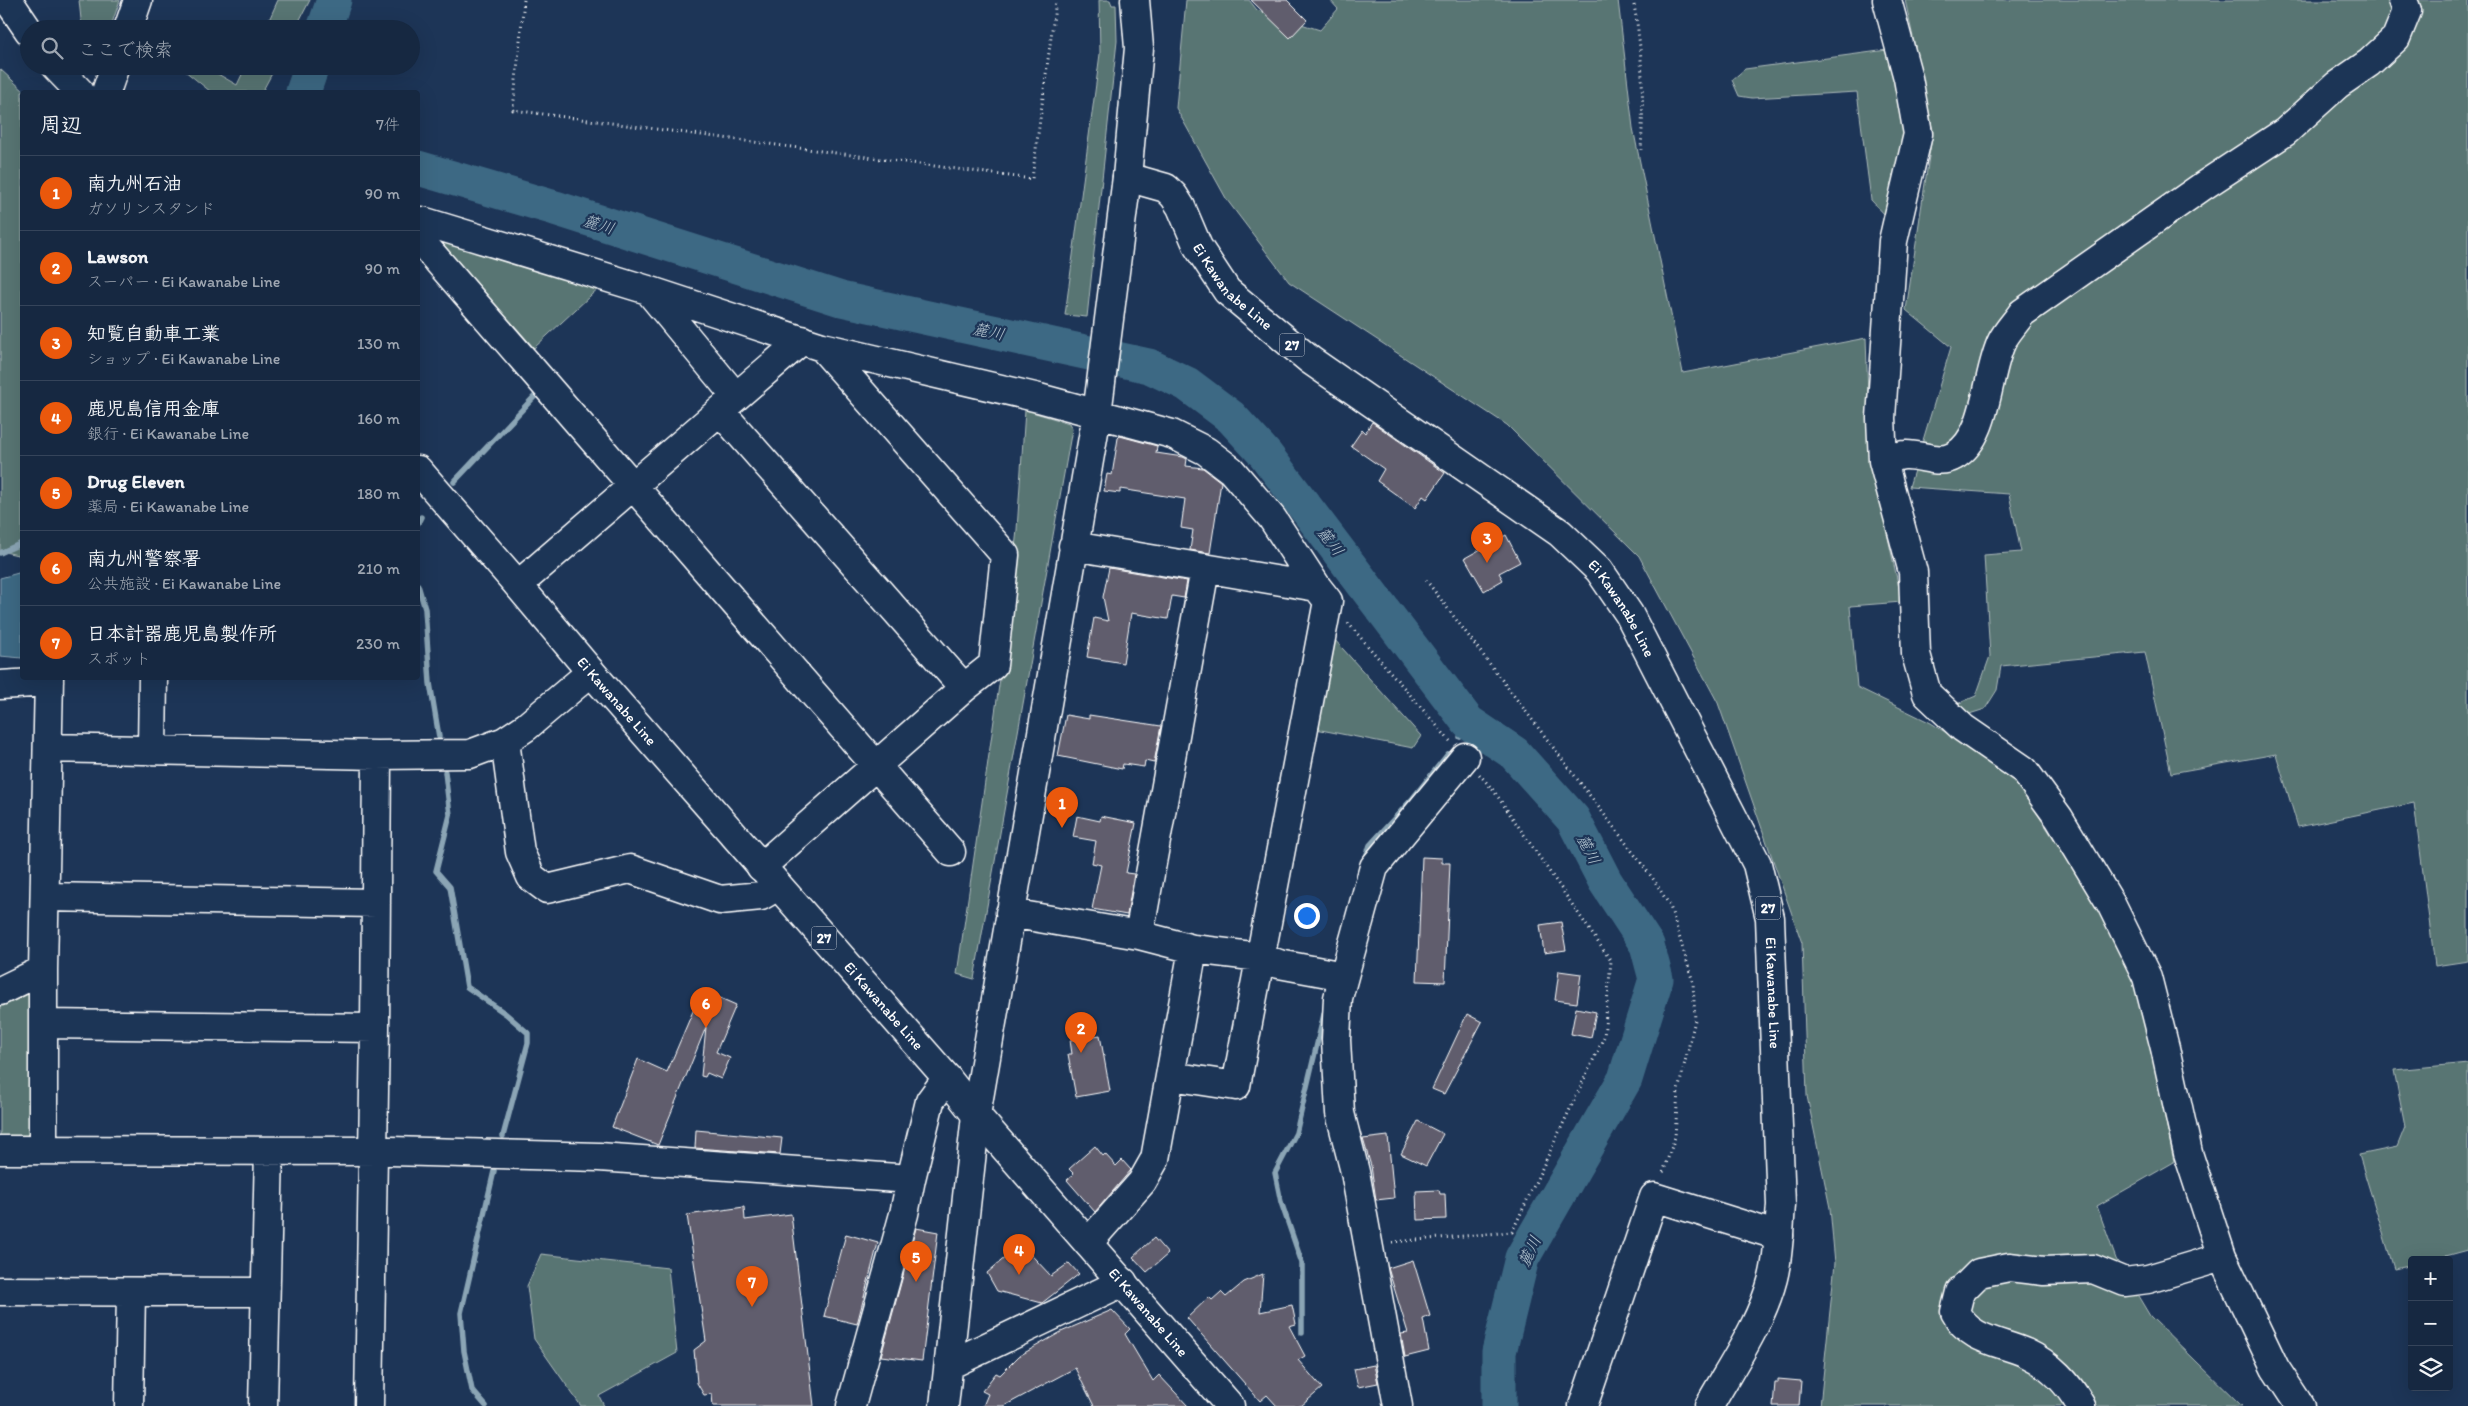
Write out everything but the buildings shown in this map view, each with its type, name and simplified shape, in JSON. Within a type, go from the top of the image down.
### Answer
[{"type":"street","points":[[8,0],[22,20]]},
{"type":"street","points":[[131,20],[138,0]]},
{"type":"street","points":[[944,1406],[976,1116],[1097,408],[1108,330],[1127,177],[1139,48],[1135,0]]},
{"type":"street","points":[[1887,0],[1908,78],[1918,134],[1893,241],[1880,418],[1883,461],[1913,572],[1916,654],[1927,694],[1963,728],[2024,770],[2059,818],[2111,904],[2147,977],[2188,1152],[2222,1257],[2275,1368],[2300,1406]]},
{"type":"street","points":[[1883,461],[1904,455],[1944,460],[1955,456],[1973,436],[1981,418],[1990,375],[2002,341],[2022,313],[2203,186],[2285,132],[2337,85],[2369,63],[2396,38],[2407,11],[2403,0]]},
{"type":"street","points":[[64,75],[78,90]]},
{"type":"street","points":[[107,90],[112,75]]},
{"type":"street","name":"Ei Kawanabe Line","points":[[1127,177],[1166,188],[1174,196],[1181,207],[1198,247],[1227,291],[1310,360],[1560,532],[1599,570],[1629,614],[1757,864],[1770,918],[1781,1205],[1779,1236],[1773,1278],[1755,1324],[1709,1406]]},
{"type":"street","points":[[420,228],[648,290],[812,344],[1039,398],[1097,408],[1172,434],[1206,451],[1231,470],[1272,518],[1322,594],[1236,1086],[1171,1076]]},
{"type":"street","points":[[420,229],[631,486],[951,852]]},
{"type":"street","points":[[648,290],[728,404],[964,688]]},
{"type":"street","points":[[518,585],[728,404],[812,344]]},
{"type":"street","points":[[505,741],[520,852],[531,877],[547,889],[630,869],[720,900],[761,896],[770,876],[875,767],[964,688],[993,665],[1005,555],[812,344]]},
{"type":"street","name":"Ei Kawanabe Line","points":[[420,472],[591,672],[947,1078],[976,1116],[1230,1406]]},
{"type":"street","points":[[1073,546],[1205,569],[1322,594]]},
{"type":"street","points":[[1140,935],[1205,569]]},
{"type":"street","points":[[48,748],[377,755],[470,754],[505,741],[526,727],[591,672]]},
{"type":"street","points":[[0,685],[49,680],[43,970],[45,1024],[43,1149]]},
{"type":"street","points":[[152,750],[153,680]]},
{"type":"street","points":[[369,1406],[377,755]]},
{"type":"street","points":[[1398,1406],[1366,1244],[1355,1172],[1340,1113],[1336,1040],[1338,998],[1374,867],[1464,757]]},
{"type":"street","points":[[46,897],[376,903]]},
{"type":"street","points":[[1010,913],[1140,935],[1193,949],[1260,957],[1279,964],[1344,976]]},
{"type":"street","points":[[1088,1243],[1142,1182],[1155,1159],[1193,949]]},
{"type":"street","points":[[0,991],[43,970]]},
{"type":"street","points":[[45,1024],[375,1028]]},
{"type":"street","points":[[851,1406],[904,1214],[930,1100],[947,1078]]},
{"type":"street","points":[[0,1150],[392,1151],[599,1157],[911,1179]]},
{"type":"street","points":[[263,1406],[264,1292],[269,1151]]},
{"type":"street","points":[[1583,1406],[1654,1197],[1779,1236]]},
{"type":"street","points":[[2082,1406],[2072,1389],[2049,1367],[2027,1354],[1978,1337],[1961,1324],[1955,1312],[1960,1292],[1979,1273],[2009,1267],[2044,1271],[2093,1269],[2124,1282],[2148,1279],[2222,1257]]},
{"type":"street","points":[[949,1365],[1123,1282]]},
{"type":"street","points":[[0,1290],[264,1292]]},
{"type":"street","points":[[129,1406],[131,1292]]},
{"type":"path","points":[[524,0],[512,110],[1032,179],[1056,0]]},
{"type":"path","points":[[1633,0],[1637,20],[1644,95],[1641,150]]},
{"type":"path","points":[[1426,580],[1654,880],[1670,906],[1693,982],[1695,1020],[1678,1090],[1675,1137],[1654,1197]]},
{"type":"path","points":[[1322,594],[1494,791],[1611,961],[1604,1037],[1512,1232],[1366,1244]]},
{"type":"green space","points":[[79,0],[120,0],[113,20],[81,20]]},
{"type":"green space","points":[[278,0],[310,0],[300,20],[269,20]]},
{"type":"green space","points":[[1099,0],[1110,0],[1112,5],[1116,5],[1117,41],[1087,317],[1065,315],[1100,54]]},
{"type":"green space","points":[[1186,0],[1249,0],[1257,10],[1320,30],[1338,9],[1330,0],[1618,0],[1633,128],[1683,373],[1866,338],[1870,455],[1902,602],[1850,606],[1857,687],[1931,723],[2012,775],[2107,920],[2142,1003],[2174,1162],[2097,1206],[2116,1259],[2150,1316],[2242,1406],[1820,1406],[1835,1263],[1830,1208],[1807,1096],[1802,943],[1718,703],[1639,556],[1507,425],[1289,282],[1227,200],[1176,108]]},
{"type":"green space","points":[[1905,0],[2468,0],[2468,961],[2435,966],[2414,803],[2298,827],[2276,754],[2171,773],[2145,652],[2001,666],[1997,690],[1985,709],[1963,716],[1950,707],[1976,696],[1990,656],[1984,555],[2021,552],[2009,494],[1909,487],[1951,347],[1906,310],[1933,130]]},
{"type":"green space","points":[[1887,50],[1907,135],[1887,217],[1871,200],[1857,92],[1752,98],[1739,96],[1732,80],[1745,69]]},
{"type":"green space","points":[[0,69],[23,90],[20,90],[20,556],[0,551]]},
{"type":"green space","points":[[190,75],[220,75],[237,85],[242,75],[271,75],[263,90],[209,90]]},
{"type":"green space","points":[[454,237],[603,284],[534,348],[442,243]]},
{"type":"green space","points":[[1025,410],[1069,423],[1072,429],[974,979],[957,974],[1001,672],[1017,530]]},
{"type":"green space","points":[[1334,639],[1421,736],[1413,748],[1316,729]]},
{"type":"green space","points":[[31,984],[35,1129],[25,1141],[0,1140],[0,1002]]},
{"type":"green space","points":[[2468,1063],[2468,1250],[2446,1256],[2408,1256],[2408,1266],[2394,1269],[2359,1155],[2397,1147],[2405,1127],[2394,1070]]},
{"type":"green space","points":[[541,1254],[668,1268],[677,1353],[599,1396],[604,1406],[581,1406],[534,1339],[527,1286]]},
{"type":"water","points":[[20,573],[20,658],[0,656],[0,578]]},
{"type":"waterway","name":"麓川","points":[[327,20],[334,0]]},
{"type":"waterway","name":"麓川","points":[[304,90],[309,75]]},
{"type":"waterway","name":"麓川","points":[[420,169],[555,208],[841,299],[1149,366],[1187,384],[1231,417],[1265,454],[1468,722],[1514,753],[1573,819],[1605,881],[1647,945],[1656,979],[1625,1079],[1522,1258],[1499,1352],[1499,1406]]},
{"type":"waterway","points":[[454,482],[535,396]]},
{"type":"waterway","points":[[0,553],[20,544]]},
{"type":"waterway","points":[[420,592],[425,609],[430,683],[439,737]]},
{"type":"waterway","points":[[1460,737],[1468,722]]},
{"type":"waterway","points":[[1365,860],[1370,845],[1413,798],[1448,754]]},
{"type":"waterway","points":[[445,772],[450,815],[436,871],[450,887],[467,987],[506,1014],[528,1033],[528,1043],[503,1136]]},
{"type":"waterway","points":[[1302,1333],[1302,1263],[1281,1202],[1275,1173],[1296,1133],[1325,1010]]},
{"type":"waterway","points":[[486,1406],[472,1390],[464,1351],[461,1313],[494,1171]]},
{"type":"place","name":"知覧自動車工業","points":[[1487,563]]},
{"type":"place","name":"南九州石油","points":[[1062,828]]},
{"type":"place","name":"南九州警察署","points":[[706,1028]]},
{"type":"place","name":"Lawson","points":[[1081,1053]]},
{"type":"place","name":"鹿児島信用金庫","points":[[1019,1275]]},
{"type":"place","name":"Drug Eleven","points":[[916,1282]]},
{"type":"place","name":"日本計器鹿児島製作所","points":[[752,1307]]}]
